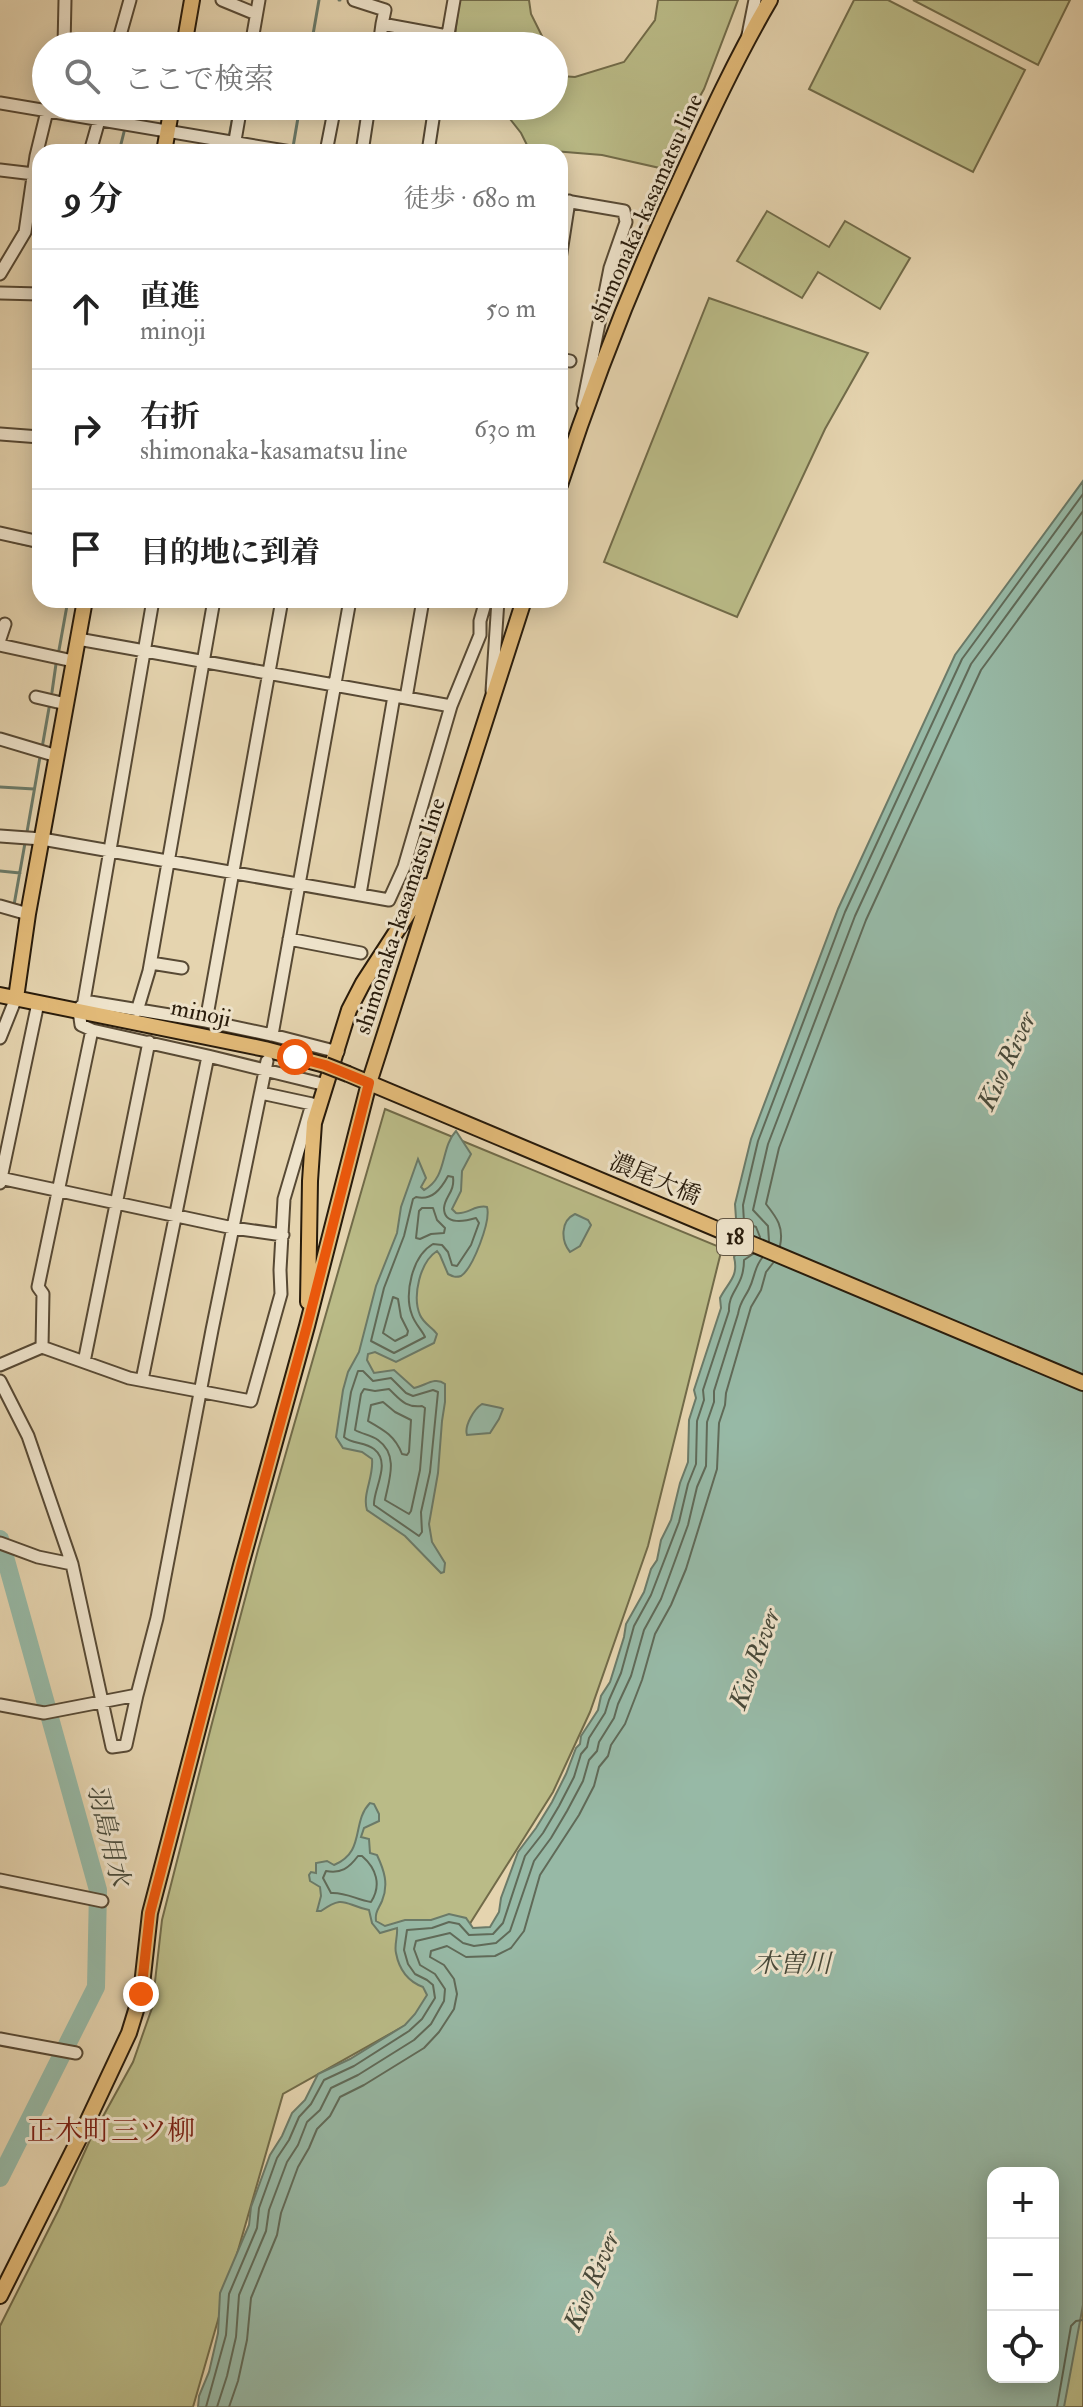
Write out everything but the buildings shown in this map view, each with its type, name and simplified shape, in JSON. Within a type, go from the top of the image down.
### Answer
[{"type":"main road","points":[[186,32],[192,0]]},
{"type":"main road","name":"shimonaka-kasamatsu line","points":[[568,461],[642,263],[709,115],[770,0]]},
{"type":"main road","points":[[165,144],[169,120]]},
{"type":"main road","points":[[16,998],[28,914],[84,608]]},
{"type":"main road","name":"shimonaka-kasamatsu line","points":[[0,2296],[129,2033],[141,1994],[150,1913],[369,1083],[522,608]]},
{"type":"main road","points":[[307,1326],[314,1123],[349,1010],[363,983],[422,893],[444,849]]},
{"type":"main road","name":"minoji","points":[[0,995],[38,1003],[81,1006],[265,1049],[325,1065],[388,1091]]},
{"type":"main road","name":"濃尾大橋","points":[[388,1091],[1083,1383]]},
{"type":"street","points":[[64,32],[65,0]]},
{"type":"street","points":[[121,32],[130,0]]},
{"type":"street","points":[[222,0],[256,14]]},
{"type":"street","points":[[253,32],[259,0]]},
{"type":"street","points":[[354,0],[386,5],[381,32]]},
{"type":"street","points":[[449,32],[454,0]]},
{"type":"street","points":[[748,37],[755,0]]},
{"type":"street","points":[[382,24],[413,32]]},
{"type":"street","points":[[0,103],[32,107]]},
{"type":"street","points":[[40,144],[45,120]]},
{"type":"street","points":[[95,120],[167,131],[221,144]]},
{"type":"street","points":[[235,144],[239,120]]},
{"type":"street","points":[[328,144],[332,120]]},
{"type":"street","points":[[363,144],[367,120]]},
{"type":"street","points":[[429,144],[433,120]]},
{"type":"street","points":[[92,144],[99,121]]},
{"type":"street","points":[[0,170],[32,174]]},
{"type":"street","points":[[0,274],[25,232],[32,187]]},
{"type":"street","points":[[568,201],[624,211],[626,222],[610,268],[581,421]]},
{"type":"street","points":[[0,247],[17,247]]},
{"type":"street","points":[[0,293],[32,294]]},
{"type":"street","points":[[0,434],[32,436]]},
{"type":"street","points":[[0,533],[32,540]]},
{"type":"street","points":[[152,608],[81,1006],[81,1025],[208,1056],[266,1065],[326,1085]]},
{"type":"street","points":[[137,1011],[151,963],[213,608]]},
{"type":"street","points":[[206,1021],[281,608]]},
{"type":"street","points":[[272,1035],[349,608]]},
{"type":"street","points":[[360,894],[421,608]]},
{"type":"street","points":[[0,836],[42,839],[389,900],[404,867],[451,706],[480,635],[484,608]]},
{"type":"street","points":[[492,705],[498,608]]},
{"type":"street","points":[[5,624],[0,642],[73,661]]},
{"type":"street","points":[[78,639],[451,706]]},
{"type":"street","points":[[36,697],[66,704]]},
{"type":"street","points":[[0,739],[57,756]]},
{"type":"street","points":[[0,906],[28,914]]},
{"type":"street","points":[[289,939],[361,953]]},
{"type":"street","points":[[151,963],[182,968]]},
{"type":"street","points":[[0,1038],[16,998]]},
{"type":"street","points":[[38,1003],[0,1180],[58,1189],[233,1228],[283,1235]]},
{"type":"street","points":[[81,1006],[206,1021],[338,1052]]},
{"type":"street","points":[[42,1347],[43,1294],[38,1287],[92,1030]]},
{"type":"street","points":[[84,1362],[149,1042]]},
{"type":"street","points":[[142,1380],[208,1056]]},
{"type":"street","points":[[0,1381],[28,1436],[72,1564],[112,1747],[126,1745],[157,1618],[266,1065]]},
{"type":"street","points":[[0,1365],[42,1347],[142,1380],[251,1401],[281,1294],[284,1199],[312,1104],[261,1093]]},
{"type":"street","points":[[5,1545],[38,1557],[72,1564]]},
{"type":"street","points":[[0,1705],[50,1712],[137,1695]]},
{"type":"street","points":[[0,1880],[102,1901]]},
{"type":"street","points":[[0,2039],[76,2053]]},
{"type":"green space","points":[[459,0],[529,0],[531,14],[540,32],[456,32]]},
{"type":"green space","points":[[658,0],[738,0],[704,89],[660,168],[602,155],[568,152],[568,144],[526,144],[511,120],[568,120],[568,76],[624,62],[655,20]]},
{"type":"green space","points":[[854,0],[888,0],[1025,70],[973,172],[809,89]]},
{"type":"green space","points":[[913,0],[1070,0],[1038,65]]},
{"type":"green space","points":[[767,211],[829,247],[845,221],[910,258],[880,309],[818,272],[802,298],[737,261]]},
{"type":"green space","points":[[709,298],[868,353],[825,429],[737,617],[604,562]]},
{"type":"green space","points":[[385,1109],[722,1248],[648,1546],[590,1712],[553,1792],[471,1922],[420,2017],[283,2094],[193,2407],[0,2407],[0,2326],[90,2140],[133,2062],[152,2008],[162,1920],[211,1727],[258,1550]]},
{"type":"green space","points":[[1083,2292],[1083,2407],[1062,2407]]},
{"type":"water","name":"木曽川","points":[[1083,481],[1083,2305],[1064,2407],[198,2407],[218,2333],[220,2293],[249,2225],[251,2207],[270,2155],[292,2113],[305,2100],[318,2074],[350,2059],[405,2025],[427,1995],[423,1987],[408,1978],[399,1964],[397,1928],[380,1933],[372,1923],[369,1910],[345,1902],[317,1911],[320,1887],[310,1881],[309,1875],[316,1873],[316,1863],[327,1861],[334,1865],[350,1852],[364,1811],[370,1803],[374,1804],[379,1814],[379,1821],[364,1828],[361,1837],[369,1839],[370,1853],[377,1855],[385,1883],[376,1921],[385,1926],[405,1920],[431,1920],[449,1914],[466,1918],[473,1928],[490,1927],[499,1912],[518,1852],[552,1802],[581,1736],[598,1710],[601,1696],[610,1682],[626,1624],[644,1592],[671,1520],[688,1462],[689,1420],[696,1398],[694,1390],[721,1308],[720,1298],[734,1275],[734,1257],[737,1252],[747,1249],[752,1235],[749,1231],[737,1233],[735,1204],[751,1139],[838,909],[955,655]]},
{"type":"water","points":[[456,1131],[471,1154],[462,1171],[461,1191],[452,1209],[460,1213],[487,1207],[480,1244],[471,1264],[461,1276],[448,1274],[437,1251],[422,1271],[417,1289],[418,1307],[422,1318],[437,1334],[434,1343],[396,1362],[375,1352],[368,1354],[367,1360],[374,1373],[394,1370],[414,1388],[434,1381],[445,1384],[438,1473],[429,1524],[432,1542],[445,1563],[444,1572],[441,1573],[405,1536],[367,1510],[372,1459],[362,1452],[343,1448],[336,1437],[348,1372],[359,1352],[376,1286],[397,1233],[401,1207],[418,1159],[426,1178],[421,1187],[424,1190],[437,1178]]},
{"type":"water","points":[[575,1214],[588,1220],[591,1225],[580,1246],[570,1252],[565,1242],[564,1226]]},
{"type":"water","points":[[482,1404],[503,1409],[499,1419],[490,1433],[467,1435],[470,1418]]},
{"type":"waterway","points":[[313,32],[319,0]]},
{"type":"waterway","points":[[229,137],[232,120]]},
{"type":"waterway","points":[[294,144],[298,120]]},
{"type":"waterway","points":[[121,144],[124,132]]},
{"type":"waterway","points":[[10,541],[32,546]]},
{"type":"waterway","points":[[59,650],[67,608]]},
{"type":"waterway","points":[[52,692],[56,664]]},
{"type":"waterway","points":[[42,748],[49,708]]},
{"type":"waterway","points":[[27,832],[40,757]]},
{"type":"waterway","points":[[0,787],[34,789]]},
{"type":"waterway","points":[[14,905],[25,843]]},
{"type":"waterway","points":[[0,871],[20,873]]},
{"type":"waterway","name":"羽島用水","points":[[0,1539],[98,1890],[96,1987],[0,2178]]},
{"type":"district","name":"正木町三ツ柳","points":[[111,2131]]},
{"type":"route","points":[[141,1994],[150,1913],[369,1083],[295,1057]]},
{"type":"water label","name":"Kiso River","points":[[1007,1061]]},
{"type":"water label","name":"Kiso River","points":[[755,1659]]},
{"type":"water label","name":"Kiso River","points":[[592,2281]]}]
